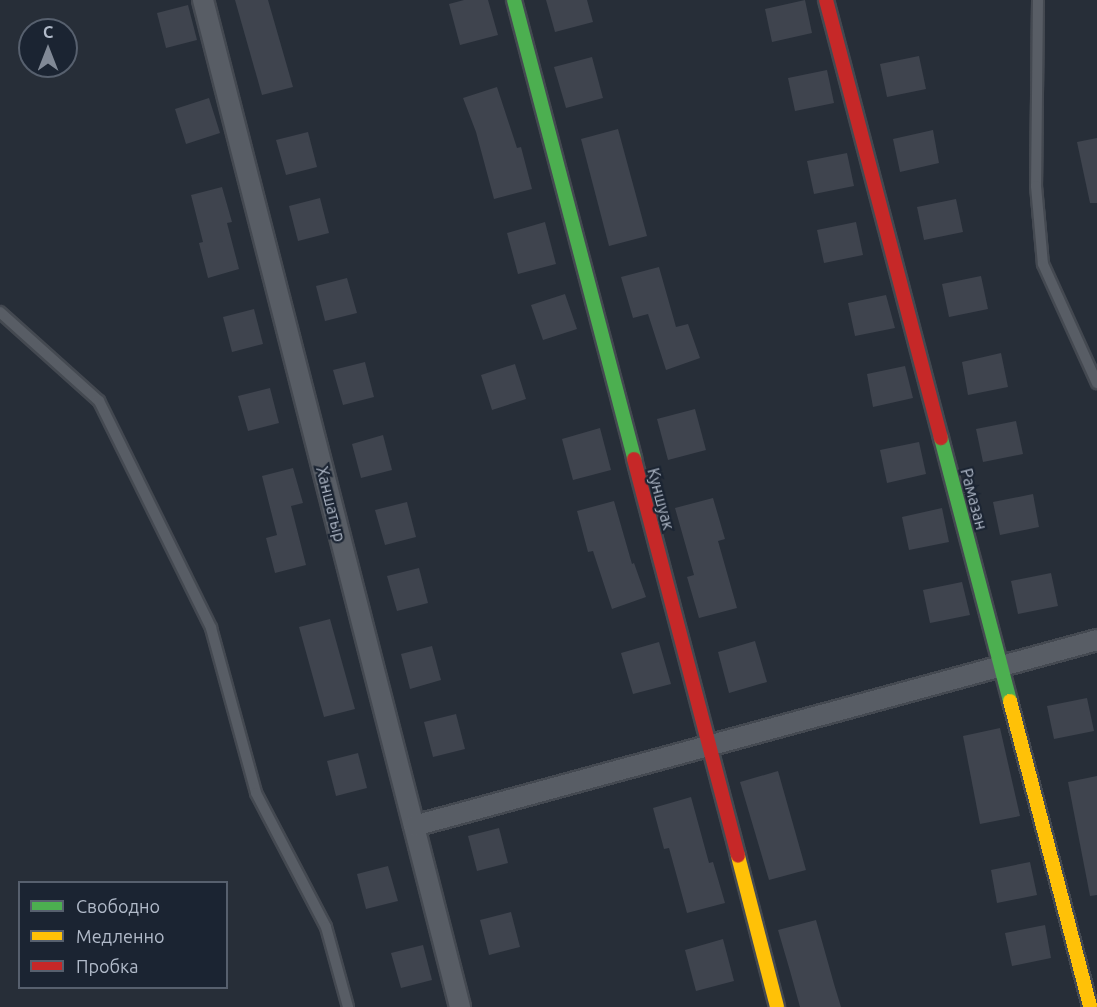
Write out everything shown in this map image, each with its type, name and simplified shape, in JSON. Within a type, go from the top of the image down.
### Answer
[{"type":"street","name":"Ханшатыр","points":[[202,0],[460,1007]]},
{"type":"street","name":"Куншуак","points":[[514,0],[777,1007]]},
{"type":"street","name":"Рамазан","points":[[826,0],[1090,1007]]},
{"type":"street","points":[[414,826],[1097,640]]},
{"type":"lane","points":[[1038,0],[1036,186],[1043,264],[1097,383]]},
{"type":"lane","points":[[0,312],[99,401],[211,628],[256,793],[326,927],[348,1007]]},
{"type":"building","points":[[235,0],[268,0],[293,87],[262,95]]},
{"type":"building","points":[[464,0],[488,0],[498,35],[460,45],[449,4]]},
{"type":"building","points":[[546,0],[587,0],[593,22],[555,32]]},
{"type":"building","points":[[805,0],[812,33],[772,42],[765,9]]},
{"type":"building","points":[[188,5],[197,40],[166,48],[157,13]]},
{"type":"building","points":[[919,56],[926,89],[887,97],[880,64]]},
{"type":"building","points":[[592,57],[603,98],[566,108],[554,67]]},
{"type":"building","points":[[827,70],[834,103],[795,111],[788,78]]},
{"type":"building","points":[[497,87],[517,148],[521,147],[532,189],[494,199],[476,132],[463,98]]},
{"type":"building","points":[[209,98],[220,133],[186,144],[175,109]]},
{"type":"building","points":[[618,129],[647,236],[609,246],[581,139]]},
{"type":"building","points":[[933,130],[939,163],[900,172],[893,139]]},
{"type":"building","points":[[308,132],[317,167],[286,175],[276,140]]},
{"type":"building","points":[[1097,138],[1097,203],[1090,203],[1077,142]]},
{"type":"building","points":[[847,153],[854,186],[814,194],[807,161]]},
{"type":"building","points":[[222,187],[232,222],[227,223],[239,269],[208,278],[199,243],[203,242],[191,195]]},
{"type":"building","points":[[320,198],[329,233],[298,241],[289,206]]},
{"type":"building","points":[[956,199],[963,232],[924,240],[917,207]]},
{"type":"building","points":[[545,222],[556,264],[518,274],[507,233]]},
{"type":"building","points":[[856,222],[863,255],[824,263],[817,230]]},
{"type":"building","points":[[659,267],[676,327],[688,324],[700,358],[666,370],[648,314],[633,318],[621,277]]},
{"type":"building","points":[[981,276],[988,309],[949,317],[942,284]]},
{"type":"building","points":[[347,278],[357,313],[325,321],[316,286]]},
{"type":"building","points":[[565,294],[577,329],[543,340],[531,305]]},
{"type":"building","points":[[886,295],[895,328],[855,336],[848,303]]},
{"type":"building","points":[[254,309],[263,344],[232,352],[223,317]]},
{"type":"building","points":[[1001,353],[1008,387],[968,395],[962,362]]},
{"type":"building","points":[[365,362],[374,397],[343,405],[333,370]]},
{"type":"building","points":[[515,364],[526,399],[492,410],[481,375]]},
{"type":"building","points":[[905,366],[913,398],[873,407],[867,374]]},
{"type":"building","points":[[270,388],[279,423],[248,431],[238,396]]},
{"type":"building","points":[[695,409],[706,450],[668,460],[657,419]]},
{"type":"building","points":[[1016,421],[1023,454],[983,462],[976,429]]},
{"type":"building","points":[[600,428],[611,470],[573,480],[562,439]]},
{"type":"building","points":[[383,435],[392,470],[361,478],[352,444]]},
{"type":"building","points":[[919,442],[926,474],[887,483],[880,450]]},
{"type":"building","points":[[293,468],[303,503],[291,506],[306,565],[275,573],[266,538],[277,535],[262,476]]},
{"type":"building","points":[[1033,494],[1039,527],[1000,535],[993,502]]},
{"type":"building","points":[[713,498],[725,539],[718,541],[737,608],[699,618],[687,577],[694,575],[675,508]]},
{"type":"building","points":[[614,501],[632,564],[634,563],[646,597],[612,609],[593,551],[588,552],[577,511]]},
{"type":"building","points":[[407,502],[416,537],[385,545],[375,510]]},
{"type":"building","points":[[942,508],[949,542],[909,550],[902,517]]},
{"type":"building","points":[[419,568],[428,603],[397,611],[387,576]]},
{"type":"building","points":[[1051,573],[1058,606],[1018,614],[1011,581]]},
{"type":"building","points":[[962,582],[970,615],[930,623],[923,590]]},
{"type":"building","points":[[330,619],[355,709],[324,717],[299,627]]},
{"type":"building","points":[[755,641],[767,682],[729,693],[718,652]]},
{"type":"building","points":[[659,642],[671,684],[633,694],[621,653]]},
{"type":"building","points":[[432,646],[441,680],[410,689],[401,654]]},
{"type":"building","points":[[1087,698],[1094,731],[1054,739],[1047,706]]},
{"type":"building","points":[[456,714],[465,749],[433,757],[424,722]]},
{"type":"building","points":[[1000,728],[1020,816],[980,824],[963,736]]},
{"type":"building","points":[[358,753],[367,788],[336,796],[327,761]]},
{"type":"building","points":[[778,771],[806,870],[769,880],[740,782]]},
{"type":"building","points":[[1097,776],[1097,895],[1090,896],[1068,782]]},
{"type":"building","points":[[691,797],[709,863],[713,862],[725,903],[687,913],[669,848],[664,849],[653,808]]},
{"type":"building","points":[[499,828],[508,863],[477,871],[468,836]]},
{"type":"building","points":[[1030,862],[1037,895],[997,903],[991,870]]},
{"type":"building","points":[[388,866],[398,901],[366,909],[357,874]]},
{"type":"building","points":[[511,912],[520,947],[489,955],[480,920]]},
{"type":"building","points":[[816,920],[841,1007],[800,1007],[778,930]]},
{"type":"building","points":[[1045,925],[1051,958],[1012,966],[1005,933]]},
{"type":"building","points":[[723,939],[734,981],[696,991],[685,950]]},
{"type":"building","points":[[423,945],[432,980],[401,988],[391,953]]},
{"type":"traffic: fast","points":[[514,0],[634,459]]},
{"type":"traffic: fast","points":[[941,438],[1010,701]]},
{"type":"traffic: slow","points":[[1010,701],[1090,1007]]},
{"type":"traffic: slow","points":[[738,856],[777,1007]]},
{"type":"traffic: jam","points":[[826,0],[941,438]]},
{"type":"traffic: jam","points":[[634,459],[738,856]]}]
